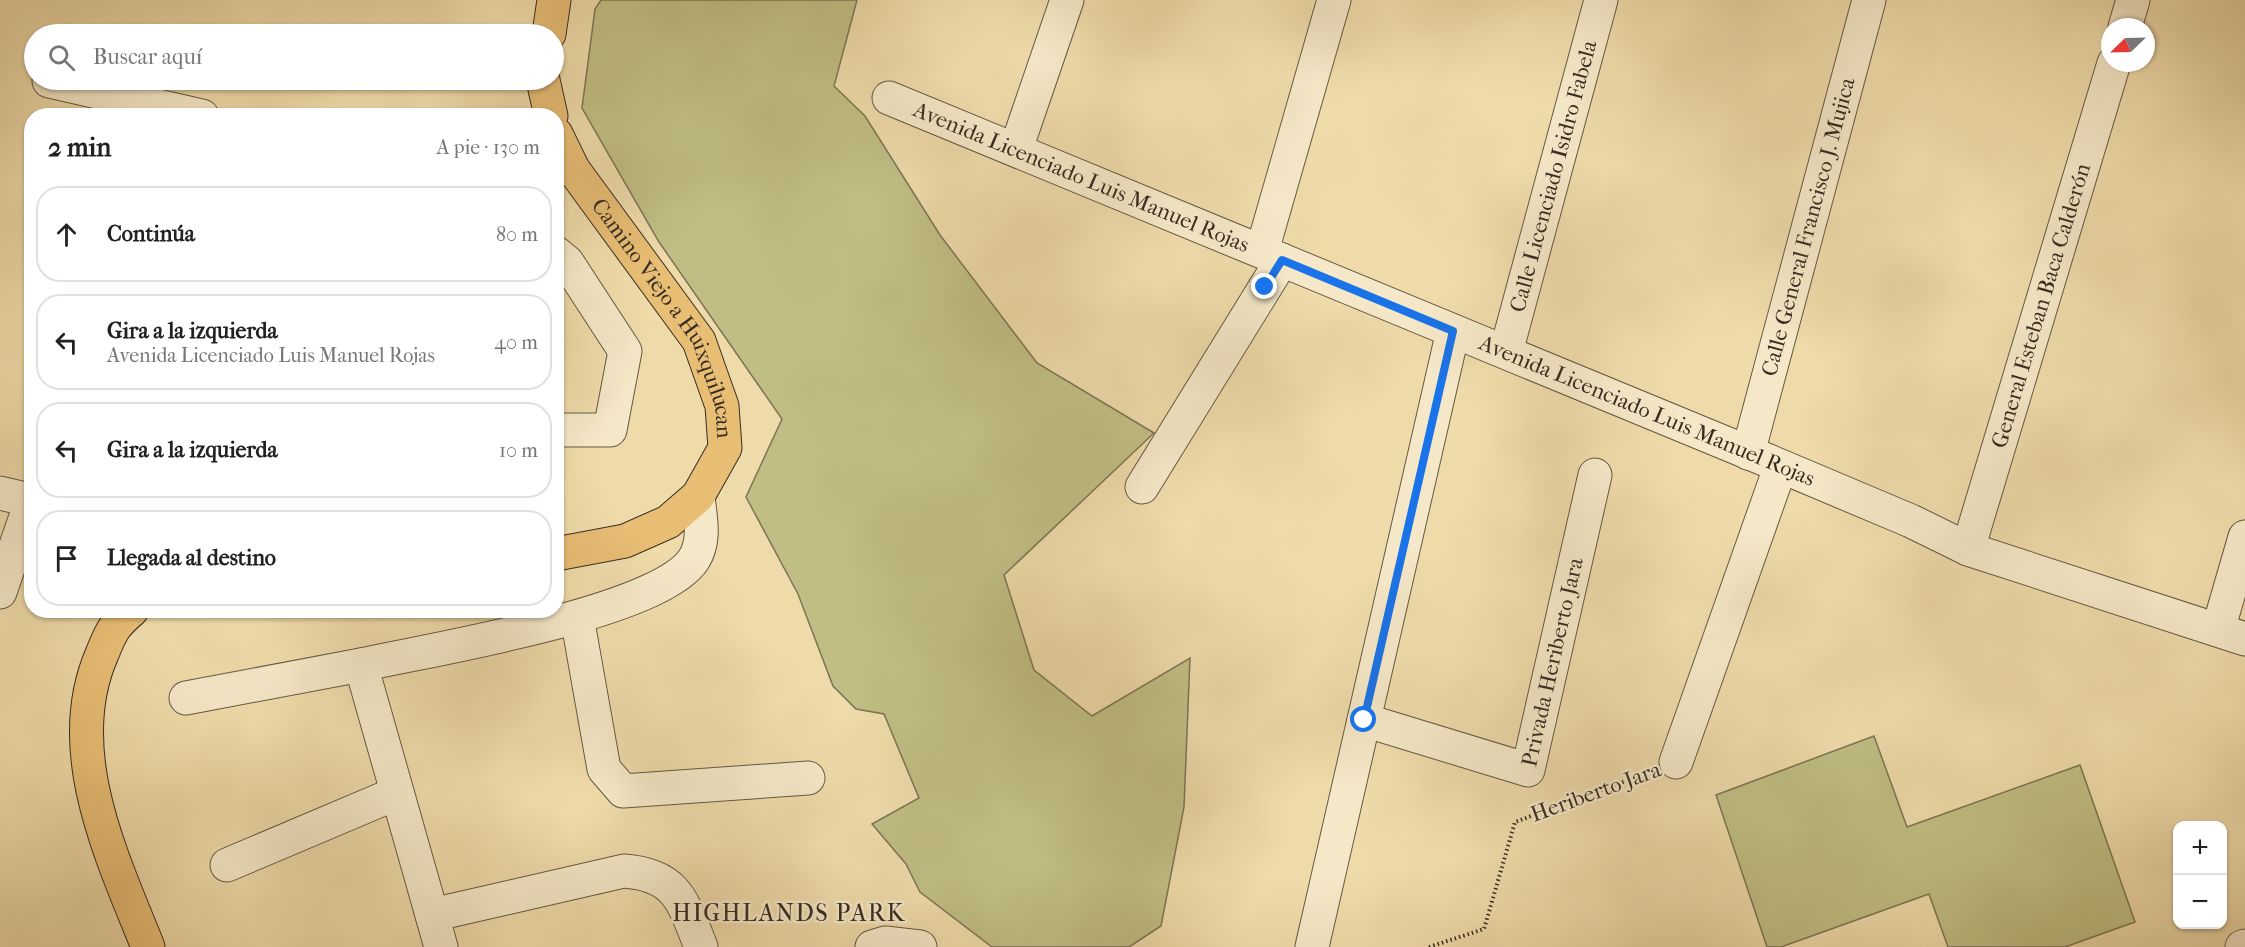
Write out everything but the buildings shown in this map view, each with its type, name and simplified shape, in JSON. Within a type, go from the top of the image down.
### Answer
[{"type":"main road","points":[[550,24],[552,1]]},
{"type":"main road","points":[[545,90],[549,108]]},
{"type":"main road","name":"Camino Viejo a Huixquilucan","points":[[564,150],[573,169],[699,341],[722,406],[725,448],[698,496],[668,522],[624,540],[564,552]]},
{"type":"main road","points":[[123,618],[115,625],[92,676],[85,747],[105,839],[148,947]]},
{"type":"street","points":[[1016,149],[1067,0]]},
{"type":"street","points":[[1142,487],[1272,256],[1334,0]]},
{"type":"street","name":"Calle Licenciado Isidro Fabela","points":[[1506,352],[1601,0]]},
{"type":"street","name":"Calle General Francisco J. Mujica","points":[[1748,453],[1869,0]]},
{"type":"street","points":[[2128,18],[2133,0]]},
{"type":"street","name":"General Esteban Baca Calderón","points":[[1968,549],[2111,72]]},
{"type":"street","points":[[88,90],[167,108]]},
{"type":"street","name":"Avenida Licenciado Luis Manuel Rojas","points":[[889,98],[1911,521],[1968,549],[2232,635]]},
{"type":"street","points":[[564,260],[625,351],[610,430],[564,430]]},
{"type":"street","points":[[1312,947],[1453,331]]},
{"type":"street","name":"Heriberto Jara","points":[[1676,762],[1780,468]]},
{"type":"street","name":"Privada Heriberto Jara","points":[[1364,720],[1528,770],[1595,475]]},
{"type":"street","points":[[186,698],[361,665],[577,617],[644,594],[694,560],[702,539],[698,496]]},
{"type":"street","points":[[0,592],[21,497]]},
{"type":"street","points":[[2232,635],[2245,537]]},
{"type":"street","points":[[577,617],[604,769],[623,791],[808,778]]},
{"type":"street","points":[[361,665],[441,947]]},
{"type":"street","points":[[227,864],[398,793]]},
{"type":"street","points":[[432,915],[624,871],[646,873],[664,882],[681,898],[701,947]]},
{"type":"street","points":[[872,947],[885,943],[920,947]]},
{"type":"path","name":"Heriberto Jara","points":[[1429,947],[1484,929],[1515,822],[1676,762]]},
{"type":"shaded area","points":[[601,0],[857,0],[834,86],[865,116],[940,235],[1037,363],[1154,433],[1004,575],[1034,670],[1092,716],[1190,658],[1184,807],[1161,926],[1129,947],[992,947],[920,892],[906,864],[872,824],[919,798],[884,714],[856,709],[833,686],[798,594],[746,497],[782,419],[659,242],[582,108],[595,9]]},
{"type":"shaded area","points":[[1874,736],[1907,827],[2080,765],[2135,922],[2065,947],[1948,947],[1929,894],[1781,947],[1767,947],[1716,795]]},
{"type":"district","name":"HIGHLANDS PARK","points":[[789,913]]},
{"type":"route","points":[[1265,287],[1282,260],[1453,331],[1364,720]]}]
